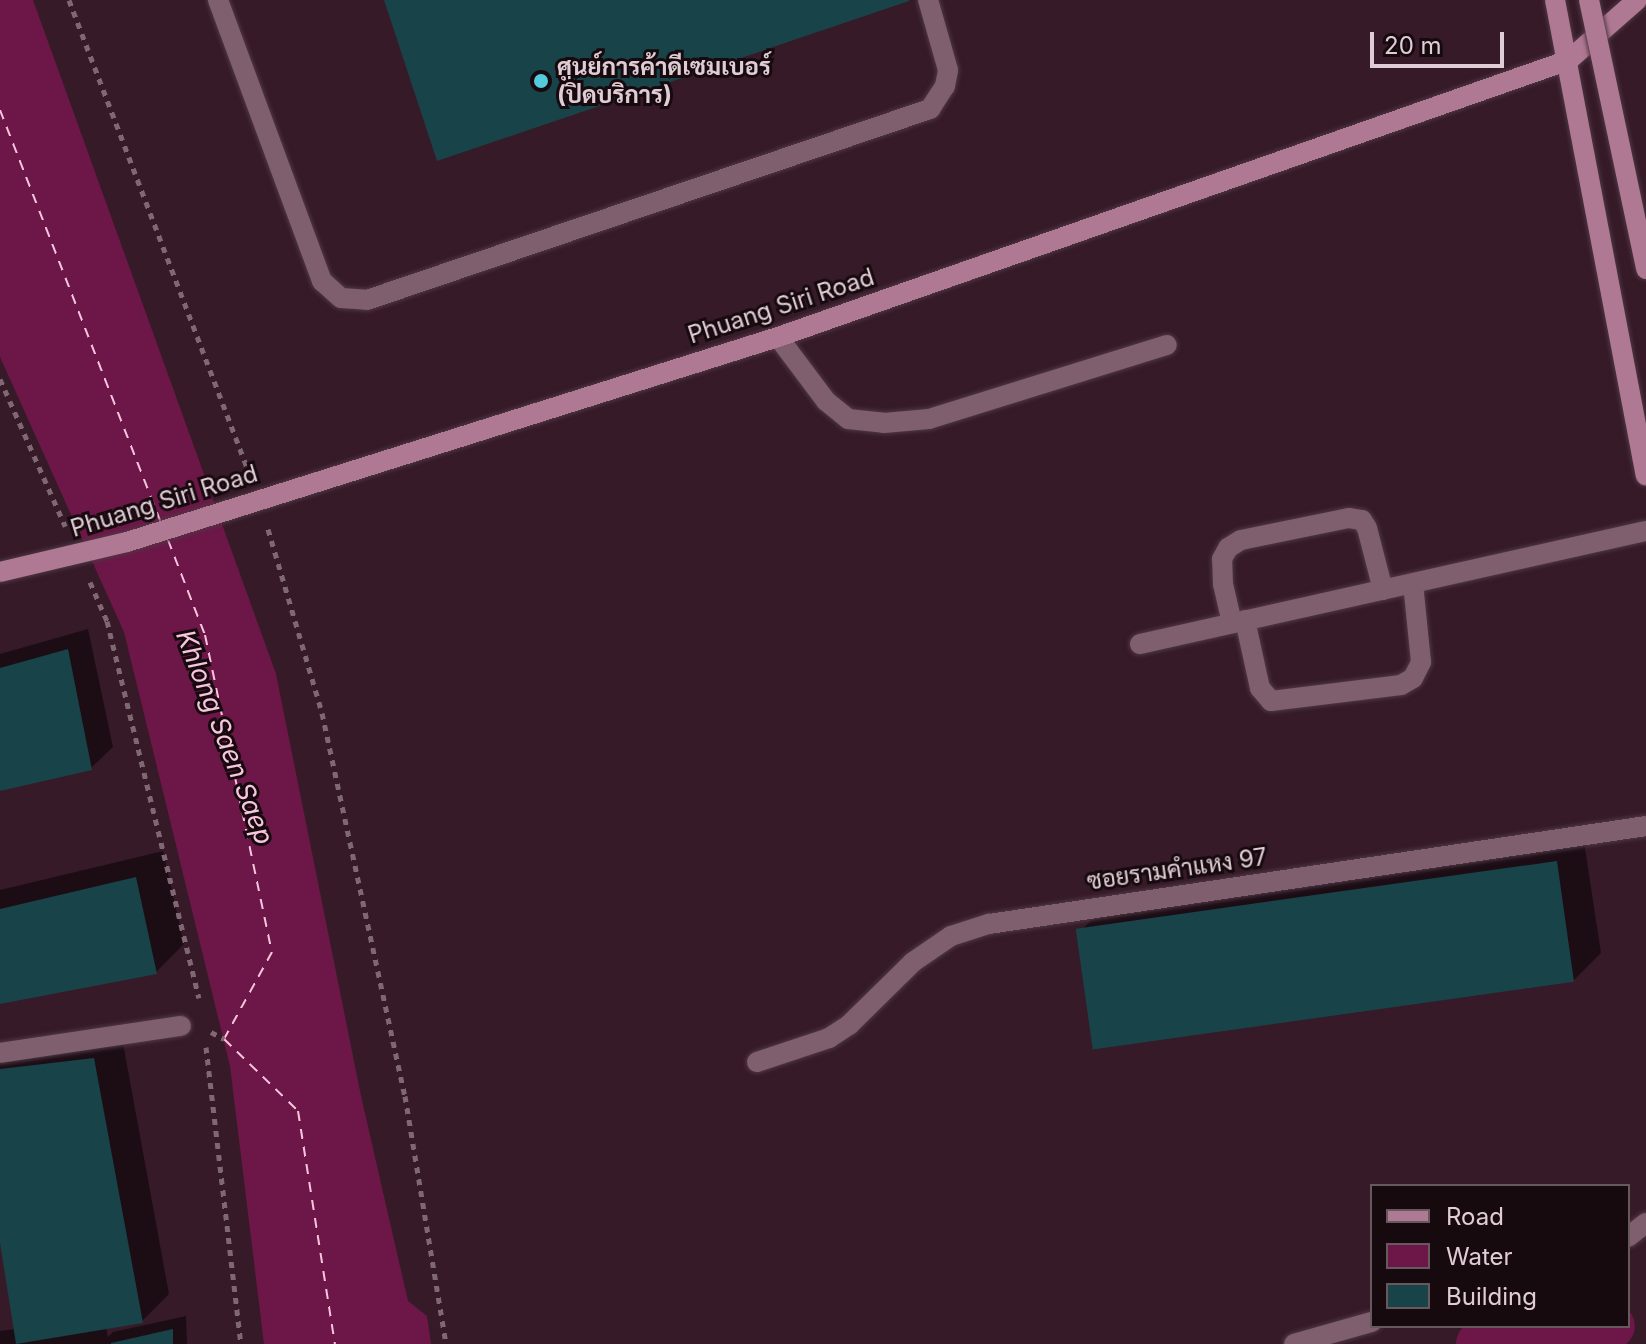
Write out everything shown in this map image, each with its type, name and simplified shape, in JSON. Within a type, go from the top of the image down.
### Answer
[{"type":"main road","points":[[1555,0],[1569,60],[1646,475]]},
{"type":"main road","points":[[1589,0],[1646,269]]},
{"type":"main road","points":[[1569,60],[1637,0]]},
{"type":"main road","name":"Phuang Siri Road","points":[[0,572],[81,554],[778,337],[1569,60]]},
{"type":"street","points":[[218,0],[322,281],[341,298],[367,300],[930,109],[945,86],[948,70],[928,0]]},
{"type":"street","points":[[778,337],[826,401],[848,419],[884,423],[929,419],[1167,345]]},
{"type":"street","points":[[1383,590],[1367,528],[1362,520],[1349,518],[1241,540],[1228,548],[1222,559],[1223,584],[1260,688],[1271,701],[1401,685],[1413,678],[1421,662],[1413,583]]},
{"type":"street","points":[[1140,644],[1646,531]]},
{"type":"street","name":"ซอยรามคำแหง 97","points":[[757,1062],[829,1038],[849,1025],[913,962],[951,936],[989,924],[1646,826]]},
{"type":"street","points":[[0,1053],[181,1026]]},
{"type":"street","points":[[1630,1235],[1646,1223]]},
{"type":"street","points":[[1294,1344],[1370,1323]]},
{"type":"path","points":[[69,0],[253,502],[322,713],[405,1096],[446,1344]]},
{"type":"path","points":[[0,379],[81,554],[107,621],[202,1010]]},
{"type":"path","points":[[204,1028],[241,1344]]},
{"type":"water","name":"Khlong Saen Saep","points":[[0,0],[33,0],[276,674],[361,1096],[408,1301],[427,1316],[431,1344],[264,1344],[230,1066],[124,632],[0,357]]},
{"type":"building","name":"ศูนย์การค้าดีเซมเบอร์ (ปิดบริการ)","points":[[384,0],[909,0],[909,1],[437,161]]},
{"type":"building","points":[[68,649],[92,770],[0,791],[0,668]]},
{"type":"building","points":[[1557,861],[1574,982],[1093,1049],[1076,929]]},
{"type":"building","points":[[136,877],[157,974],[0,1004],[0,909]]},
{"type":"building","points":[[94,1058],[143,1323],[16,1344],[0,1243],[0,1069]]},
{"type":"building","points":[[173,1329],[173,1344],[111,1344],[111,1343]]},
{"type":"waterway","points":[[1479,1344],[1597,1328]]},
{"type":"ferry route","points":[[0,110],[161,523]]},
{"type":"ferry route","points":[[168,540],[205,635],[272,952],[224,1039],[298,1111],[335,1344]]},
{"type":"place","name":"ศูนย์การค้าดีเซมเบอร์ (ปิดบริการ)","points":[[541,81]]}]
